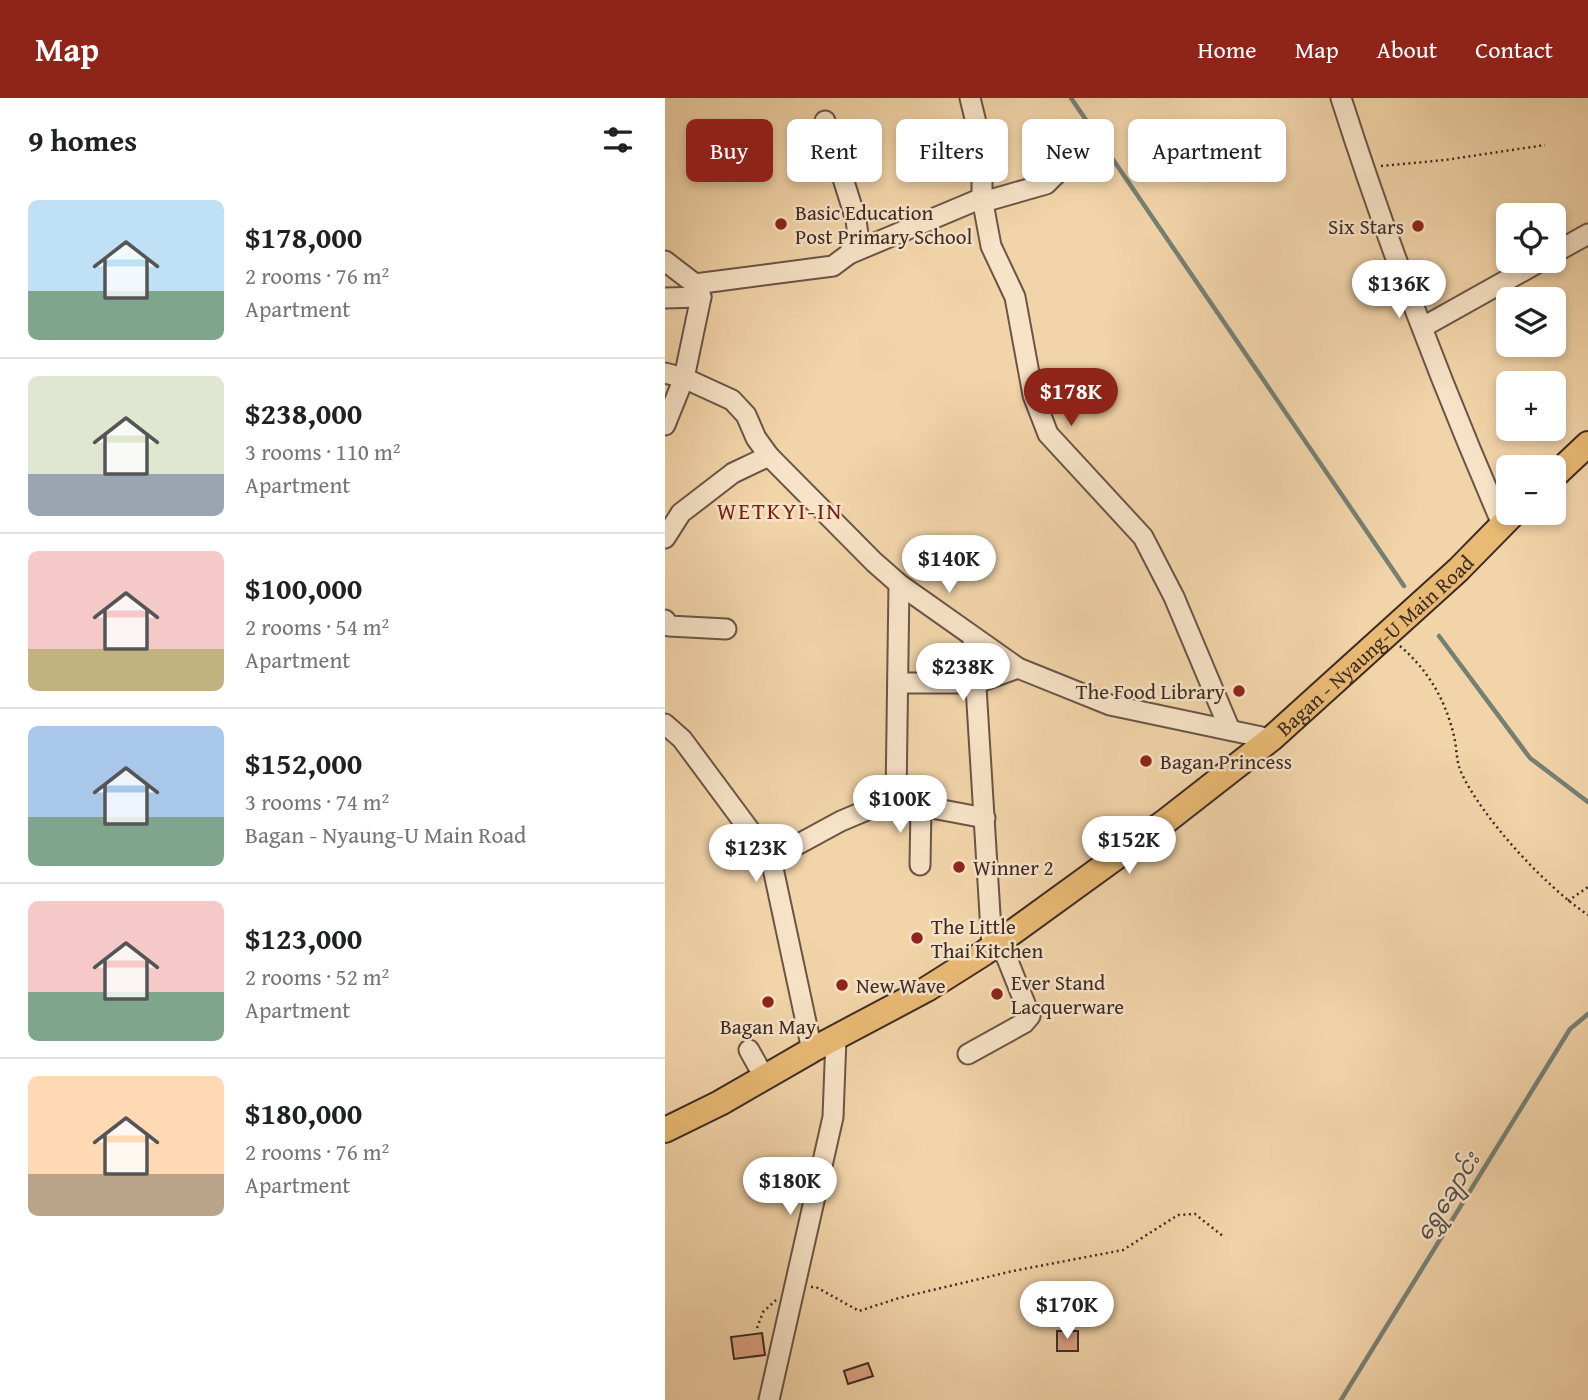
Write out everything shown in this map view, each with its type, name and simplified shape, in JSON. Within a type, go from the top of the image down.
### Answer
[{"type":"main road","points":[[1566,465],[1588,444]]},
{"type":"main road","name":"Bagan - Nyaung-U Main Road","points":[[665,1130],[720,1103],[927,989],[996,944],[1166,821],[1271,739],[1458,569],[1501,525]]},
{"type":"street","points":[[970,98],[982,147],[983,200],[991,246],[1015,297],[1033,396],[1048,434],[1143,537],[1174,597],[1230,730]]},
{"type":"street","points":[[1341,98],[1466,440],[1496,496]]},
{"type":"street","points":[[844,182],[858,235],[849,254]]},
{"type":"street","points":[[665,298],[833,266],[849,254],[983,200],[1048,182]]},
{"type":"street","points":[[1566,246],[1588,234]]},
{"type":"street","points":[[665,261],[698,290]]},
{"type":"street","points":[[1423,327],[1520,273]]},
{"type":"street","points":[[665,425],[674,376],[698,290]]},
{"type":"street","points":[[674,376],[732,400],[746,415],[756,438],[769,456],[874,562],[899,584],[1018,668],[1110,705],[1271,739]]},
{"type":"street","points":[[665,538],[681,513],[733,472],[769,456]]},
{"type":"street","points":[[896,798],[899,584]]},
{"type":"street","points":[[665,620],[669,626],[726,629]]},
{"type":"street","points":[[968,1054],[1024,1023],[1030,1016],[996,944],[973,638]]},
{"type":"street","points":[[899,683],[977,683],[1018,668]]},
{"type":"street","points":[[665,724],[683,739],[771,859],[812,1050]]},
{"type":"street","points":[[771,859],[841,821],[896,798],[921,806],[985,818]]},
{"type":"street","points":[[919,865],[921,806]]},
{"type":"street","points":[[769,1400],[833,1117],[837,1038]]},
{"type":"street","points":[[749,1050],[765,1077]]},
{"type":"path","points":[[1364,167],[1445,160],[1545,145]]},
{"type":"path","points":[[1387,634],[1419,663],[1439,694],[1454,735],[1459,769],[1476,801],[1495,825],[1567,901],[1588,915]]},
{"type":"path","points":[[1567,901],[1588,887]]},
{"type":"path","points":[[757,1328],[763,1312],[774,1300],[803,1286],[816,1287],[859,1311],[899,1298],[1013,1270],[1123,1250],[1178,1215],[1195,1214],[1224,1237]]},
{"type":"building","points":[[1057,1331],[1078,1331],[1078,1351],[1057,1351]]},
{"type":"building","points":[[762,1333],[765,1355],[734,1359],[731,1337]]},
{"type":"building","points":[[868,1363],[873,1376],[848,1384],[844,1371]]},
{"type":"waterway","points":[[1071,98],[1404,586]]},
{"type":"waterway","points":[[1439,636],[1530,758],[1588,802]]},
{"type":"waterway","name":"ရွှေချောင်း","points":[[1341,1400],[1570,1029],[1588,1014]]},
{"type":"place","name":"Basic Education Post Primary School","points":[[781,224]]},
{"type":"place","name":"Six Stars","points":[[1418,226]]},
{"type":"place","name":"The Food Library","points":[[1239,691]]},
{"type":"place","name":"Bagan Princess","points":[[1146,761]]},
{"type":"place","name":"Winner 2","points":[[959,867]]},
{"type":"place","name":"The Little Thai Kitchen","points":[[917,938]]},
{"type":"place","name":"New Wave","points":[[842,985]]},
{"type":"place","name":"Ever Stand Lacquerware","points":[[997,994]]},
{"type":"place","name":"Bagan May","points":[[768,1002]]},
{"type":"district","name":"WETKYI-IN","points":[[780,510]]}]
